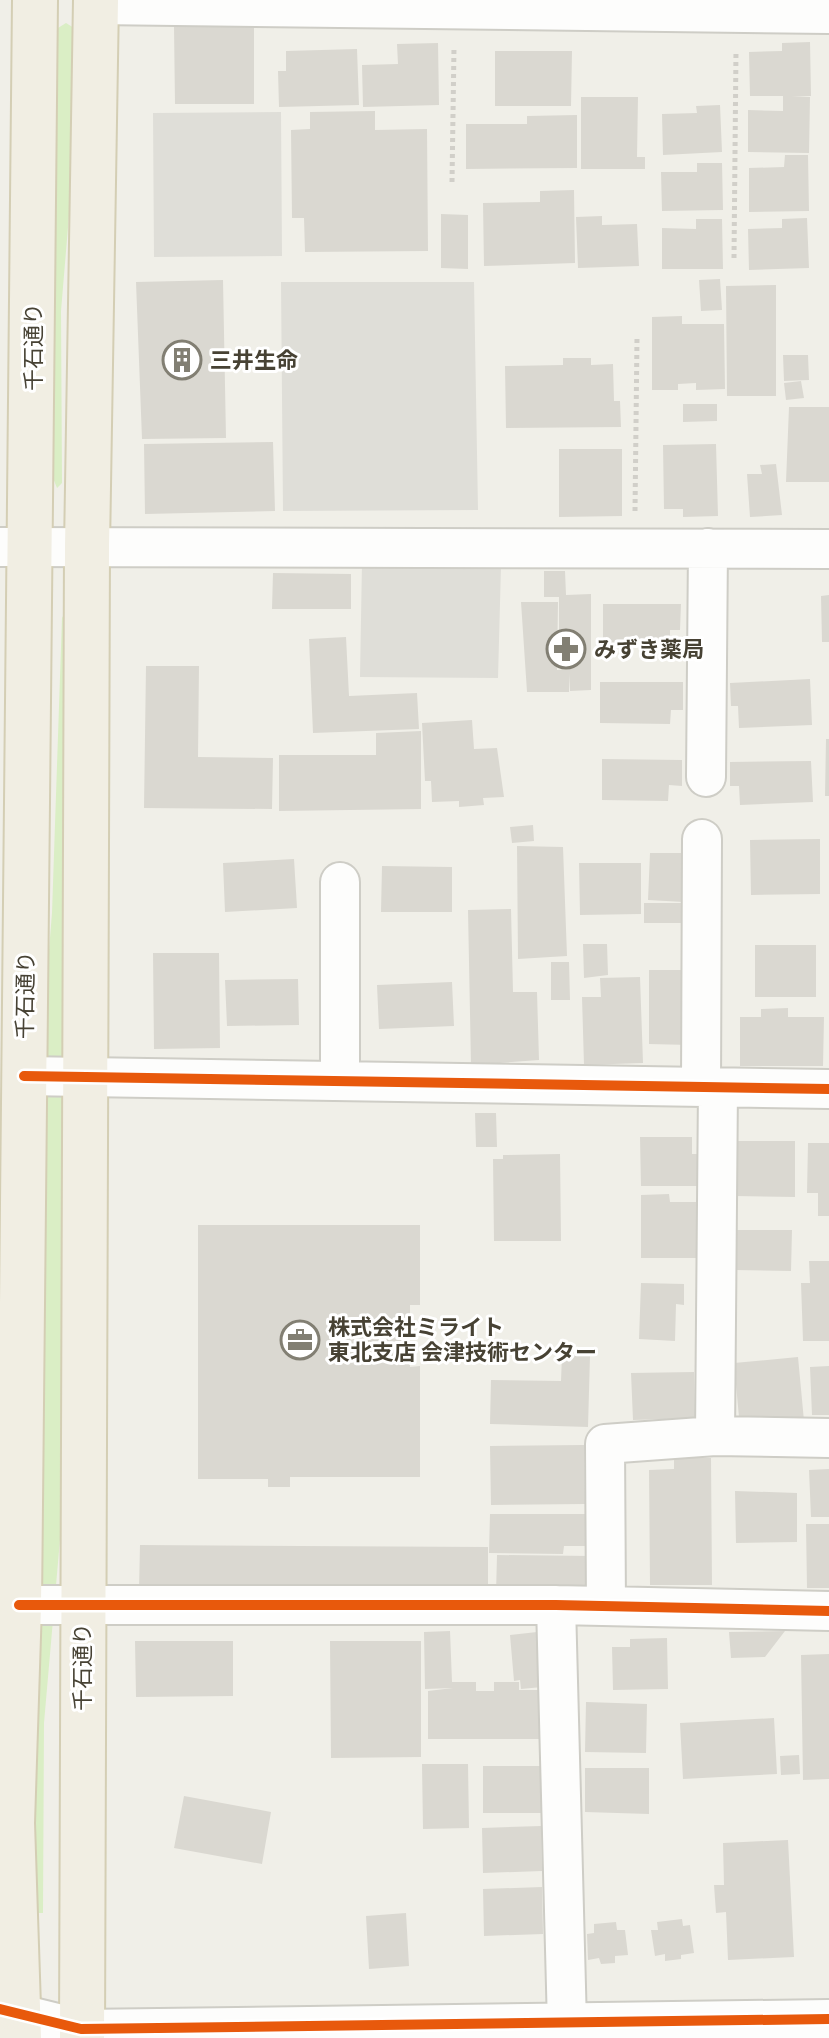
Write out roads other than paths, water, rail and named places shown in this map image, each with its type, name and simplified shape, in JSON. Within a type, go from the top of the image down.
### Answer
[{"type":"main road","name":"千石通り","points":[[12,2021],[12,1823],[19,1605],[24,1076],[16,547],[35,0]]},
{"type":"main road","name":"千石通り","points":[[82,2034],[87,547],[96,2]]},
{"type":"street","points":[[96,2],[454,10],[754,9],[829,14]]},
{"type":"street","points":[[16,547],[829,549]]},
{"type":"street","points":[[706,777],[708,548]]},
{"type":"street","points":[[702,839],[715,1436]]},
{"type":"street","points":[[340,882],[340,1081]]},
{"type":"street","points":[[24,1076],[829,1089]]},
{"type":"street","points":[[606,1606],[605,1444],[715,1436],[829,1438]]},
{"type":"street","points":[[19,1605],[556,1605],[829,1611]]},
{"type":"street","points":[[556,1605],[567,2025]]},
{"type":"street","points":[[12,2021],[82,2034],[829,2019]]},
{"type":"place","name":"三井生命","points":[[182,360]]},
{"type":"place","name":"みずき薬局","points":[[566,649]]},
{"type":"place","name":"株式会社ミライト 東北支店 会津技術センター","points":[[300,1340]]}]
